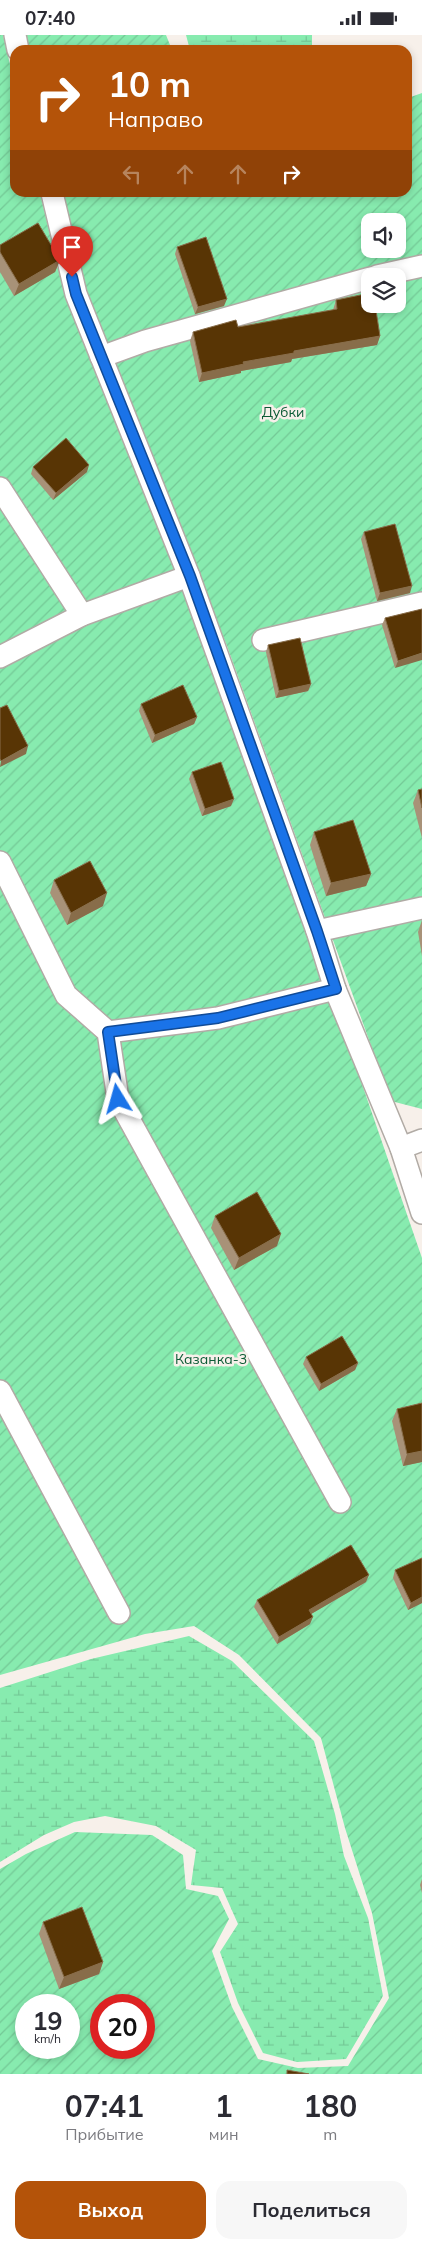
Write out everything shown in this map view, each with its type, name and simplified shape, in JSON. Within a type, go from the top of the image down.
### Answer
[{"type":"lane","points":[[53,197],[76,294],[190,576],[336,989],[401,1148],[422,1213]]},
{"type":"lane","points":[[406,270],[422,266]]},
{"type":"lane","points":[[102,357],[145,341],[361,281]]},
{"type":"lane","points":[[0,488],[82,615]]},
{"type":"lane","points":[[0,657],[82,615],[190,576]]},
{"type":"lane","points":[[263,640],[422,603]]},
{"type":"lane","points":[[0,862],[66,995],[108,1032],[118,1099],[340,1502]]},
{"type":"lane","points":[[317,931],[422,908]]},
{"type":"lane","points":[[108,1032],[218,1018],[336,989]]},
{"type":"lane","points":[[401,1148],[422,1140]]},
{"type":"lane","points":[[0,1391],[119,1613]]},
{"type":"green space","name":"Казанка-3","points":[[0,35],[3,35],[10,64],[10,197],[41,197],[64,293],[235,716],[422,1258],[422,2074],[0,2074],[0,1869],[26,1854],[75,1832],[152,1835],[183,1855],[186,1889],[218,1896],[229,1919],[212,1951],[232,2007],[258,2059],[298,2068],[348,2066],[389,1998],[372,1913],[345,1828],[321,1738],[239,1655],[194,1626],[145,1634],[0,1675]]},
{"type":"green space","points":[[24,35],[166,35],[170,45],[27,45]]},
{"type":"green space","points":[[186,35],[312,35],[312,45],[189,45]]},
{"type":"green space","name":"Дубки","points":[[422,93],[422,1109],[391,1101],[227,646],[84,291],[62,197],[412,197],[412,97]]},
{"type":"green space","points":[[189,1636],[232,1661],[314,1741],[335,1814],[344,1856],[368,1918],[383,1996],[346,2059],[297,2062],[263,2053],[238,2003],[220,1952],[238,1924],[222,1888],[191,1885],[196,1850],[156,1826],[105,1816],[74,1822],[44,1835],[0,1862],[0,1688],[91,1659]]},
{"type":"building","points":[[38,223],[60,260],[19,284],[0,252],[0,245]]},
{"type":"building","points":[[206,237],[227,299],[198,307],[177,247]]},
{"type":"building","points":[[361,295],[361,313],[376,313],[380,336],[294,351],[294,353],[243,362],[244,364],[202,373],[193,332],[236,320],[238,327],[337,309],[336,300]]},
{"type":"building","points":[[66,438],[89,465],[56,493],[33,467]]},
{"type":"building","points":[[395,524],[412,586],[380,593],[364,532]]},
{"type":"building","points":[[422,609],[422,653],[398,661],[385,618]]},
{"type":"building","points":[[300,638],[311,684],[279,691],[268,645]]},
{"type":"building","points":[[183,685],[197,717],[155,735],[141,704]]},
{"type":"building","points":[[7,705],[28,746],[1,761],[0,708]]},
{"type":"building","points":[[221,762],[234,799],[205,809],[192,772]]},
{"type":"building","points":[[422,789],[422,808],[418,790]]},
{"type":"building","points":[[353,820],[371,874],[331,883],[314,832]]},
{"type":"building","points":[[90,861],[107,893],[71,913],[54,880]]},
{"type":"building","points":[[257,1192],[281,1234],[239,1258],[215,1216]]},
{"type":"building","points":[[342,1336],[358,1363],[321,1384],[306,1357]]},
{"type":"building","points":[[422,1403],[422,1451],[407,1454],[397,1409]]},
{"type":"building","points":[[351,1545],[369,1575],[309,1610],[313,1617],[279,1637],[257,1600]]},
{"type":"building","points":[[422,1558],[422,1597],[411,1603],[395,1570]]},
{"type":"building","points":[[82,1907],[103,1962],[64,1977],[43,1922]]},
{"type":"building","points":[[287,2070],[309,2074],[287,2074]]},
{"type":"route","points":[[72,277],[76,294],[190,576],[336,989],[218,1018],[108,1032],[118,1099]]}]
